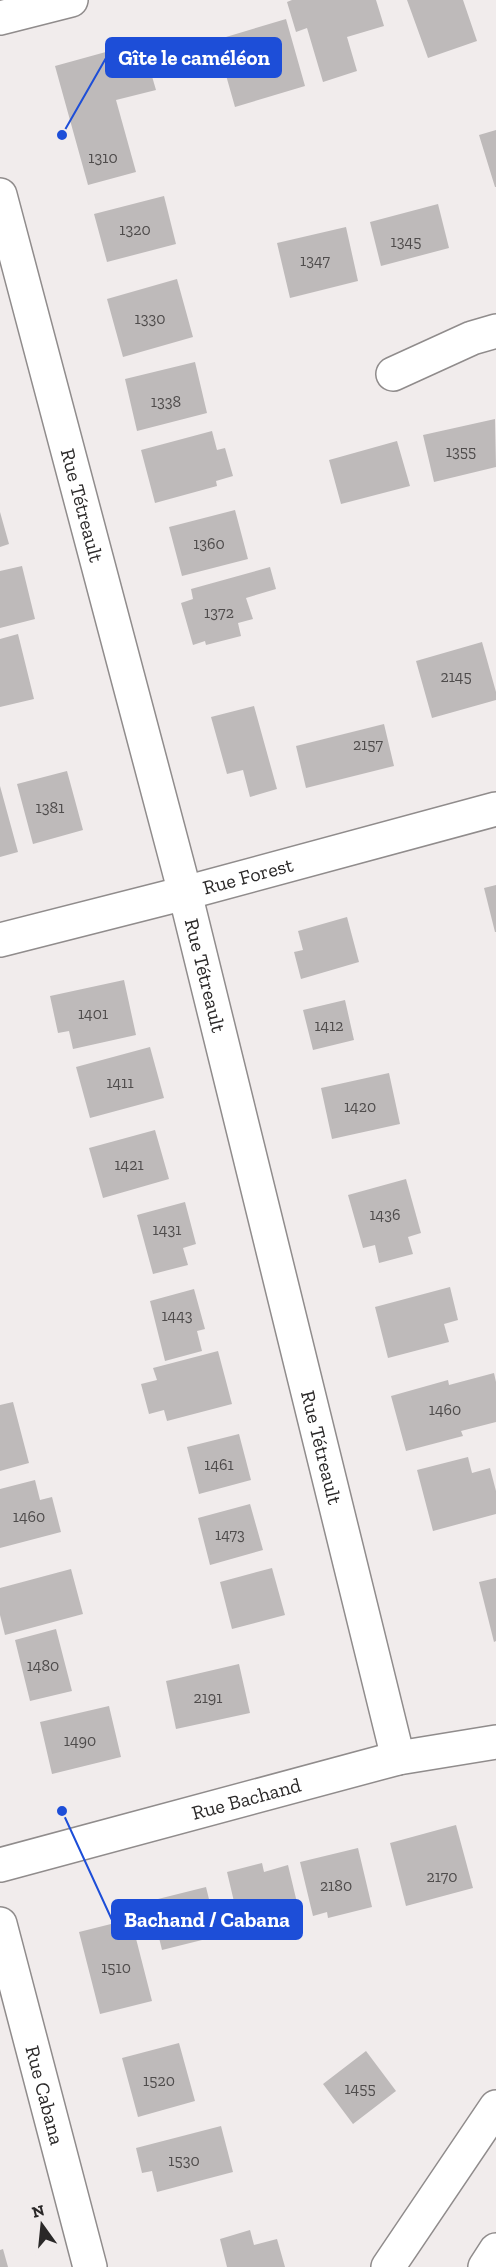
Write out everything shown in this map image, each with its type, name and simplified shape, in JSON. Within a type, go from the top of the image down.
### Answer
[{"type":"street","points":[[0,18],[70,0]]},
{"type":"street","name":"Rue Tétreault","points":[[0,195],[185,893],[398,1758]]},
{"type":"street","points":[[393,374],[472,339],[496,331]]},
{"type":"street","name":"Rue Forest","points":[[0,940],[496,809]]},
{"type":"street","name":"Rue Bachand","points":[[0,1865],[398,1758],[496,1742]]},
{"type":"street","name":"Rue Cabana","points":[[0,1924],[90,2267]]},
{"type":"street","points":[[388,2267],[496,2107]]},
{"type":"street","points":[[485,2267],[496,2250]]},
{"type":"building","points":[[292,0],[376,0],[384,26],[347,37],[357,71],[323,82],[307,28],[296,32],[287,2]]},
{"type":"building","points":[[407,0],[463,0],[477,41],[428,58]]},
{"type":"building","points":[[286,19],[305,86],[235,107],[216,40]]},
{"type":"building","points":[[142,42],[156,90],[116,100],[136,172],[88,185],[55,66]]},
{"type":"building","points":[[496,130],[496,187],[495,187],[479,135]]},
{"type":"building","points":[[164,196],[176,244],[107,262],[94,214]]},
{"type":"building","points":[[438,204],[449,248],[381,266],[370,222]]},
{"type":"building","points":[[346,227],[358,281],[290,298],[277,243]]},
{"type":"building","points":[[177,279],[193,337],[123,357],[107,299]]},
{"type":"building","points":[[195,362],[207,413],[137,431],[125,379]]},
{"type":"building","points":[[495,419],[496,467],[434,482],[423,435]]},
{"type":"building","points":[[212,431],[217,450],[225,448],[233,476],[216,481],[217,486],[155,503],[141,450]]},
{"type":"building","points":[[397,441],[410,486],[341,504],[329,460]]},
{"type":"building","points":[[235,510],[248,559],[182,576],[169,527]]},
{"type":"building","points":[[0,512],[9,544],[0,547]]},
{"type":"building","points":[[22,566],[35,619],[0,628],[0,571]]},
{"type":"building","points":[[270,567],[276,589],[246,598],[253,619],[238,623],[241,636],[206,645],[205,641],[193,645],[181,603],[193,599],[191,589]]},
{"type":"building","points":[[18,634],[34,699],[0,707],[0,639]]},
{"type":"building","points":[[482,642],[496,692],[496,700],[432,718],[416,661]]},
{"type":"building","points":[[254,706],[277,789],[250,797],[243,770],[227,774],[211,717]]},
{"type":"building","points":[[384,724],[394,766],[306,788],[296,746]]},
{"type":"building","points":[[67,771],[83,830],[33,844],[17,784]]},
{"type":"building","points":[[0,786],[18,852],[0,857]]},
{"type":"building","points":[[496,885],[496,932],[495,932],[484,888]]},
{"type":"building","points":[[347,917],[359,962],[301,979],[294,952],[303,950],[298,931]]},
{"type":"building","points":[[124,980],[136,1035],[73,1049],[69,1031],[58,1033],[50,996]]},
{"type":"building","points":[[345,1000],[354,1040],[313,1050],[303,1010]]},
{"type":"building","points":[[150,1047],[164,1098],[90,1118],[76,1067]]},
{"type":"building","points":[[389,1073],[400,1124],[332,1139],[321,1088]]},
{"type":"building","points":[[155,1130],[169,1179],[103,1198],[89,1148]]},
{"type":"building","points":[[406,1179],[421,1233],[408,1237],[413,1254],[379,1263],[375,1245],[363,1248],[348,1195]]},
{"type":"building","points":[[185,1202],[196,1244],[183,1248],[188,1265],[153,1274],[137,1215]]},
{"type":"building","points":[[450,1287],[458,1320],[444,1324],[449,1342],[388,1358],[375,1307]]},
{"type":"building","points":[[194,1289],[205,1329],[197,1331],[202,1351],[165,1361],[150,1301]]},
{"type":"building","points":[[218,1351],[232,1404],[167,1421],[164,1410],[149,1414],[141,1384],[157,1380],[153,1368]]},
{"type":"building","points":[[494,1373],[496,1422],[461,1431],[463,1436],[406,1451],[391,1396],[448,1380],[449,1385]]},
{"type":"building","points":[[13,1402],[29,1463],[0,1471],[0,1405]]},
{"type":"building","points":[[239,1434],[251,1480],[199,1494],[187,1447]]},
{"type":"building","points":[[468,1457],[472,1473],[490,1468],[496,1491],[496,1514],[433,1531],[417,1470]]},
{"type":"building","points":[[35,1480],[40,1500],[52,1497],[61,1532],[0,1548],[0,1489]]},
{"type":"building","points":[[250,1504],[263,1550],[210,1565],[198,1518]]},
{"type":"building","points":[[272,1568],[285,1615],[232,1629],[220,1582]]},
{"type":"building","points":[[71,1569],[83,1614],[5,1635],[0,1615],[0,1588]]},
{"type":"building","points":[[496,1578],[496,1641],[494,1642],[479,1582]]},
{"type":"building","points":[[56,1629],[72,1691],[30,1701],[15,1640]]},
{"type":"building","points":[[239,1664],[250,1713],[176,1729],[166,1681]]},
{"type":"building","points":[[109,1706],[121,1757],[52,1774],[40,1722]]},
{"type":"building","points":[[456,1825],[473,1888],[406,1906],[390,1843]]},
{"type":"building","points":[[358,1848],[372,1907],[328,1918],[327,1912],[313,1916],[300,1862]]},
{"type":"building","points":[[262,1863],[264,1872],[288,1865],[299,1911],[240,1927],[227,1872]]},
{"type":"building","points":[[206,1887],[218,1936],[162,1950],[150,1901]]},
{"type":"building","points":[[131,1919],[152,2001],[100,2014],[79,1932]]},
{"type":"building","points":[[179,2043],[195,2101],[138,2117],[122,2058]]},
{"type":"building","points":[[366,2051],[396,2091],[353,2124],[323,2084]]},
{"type":"building","points":[[221,2126],[233,2172],[157,2192],[152,2171],[142,2173],[136,2148]]},
{"type":"building","points":[[250,2230],[254,2245],[277,2239],[285,2267],[227,2267],[220,2239]]},
{"type":"building","points":[[3,2249],[8,2267],[0,2267],[0,2250]]},
{"type":"place","name":"Gîte le caméléon","points":[[62,135]]},
{"type":"place","name":"Bachand / Cabana","points":[[62,1811]]}]
